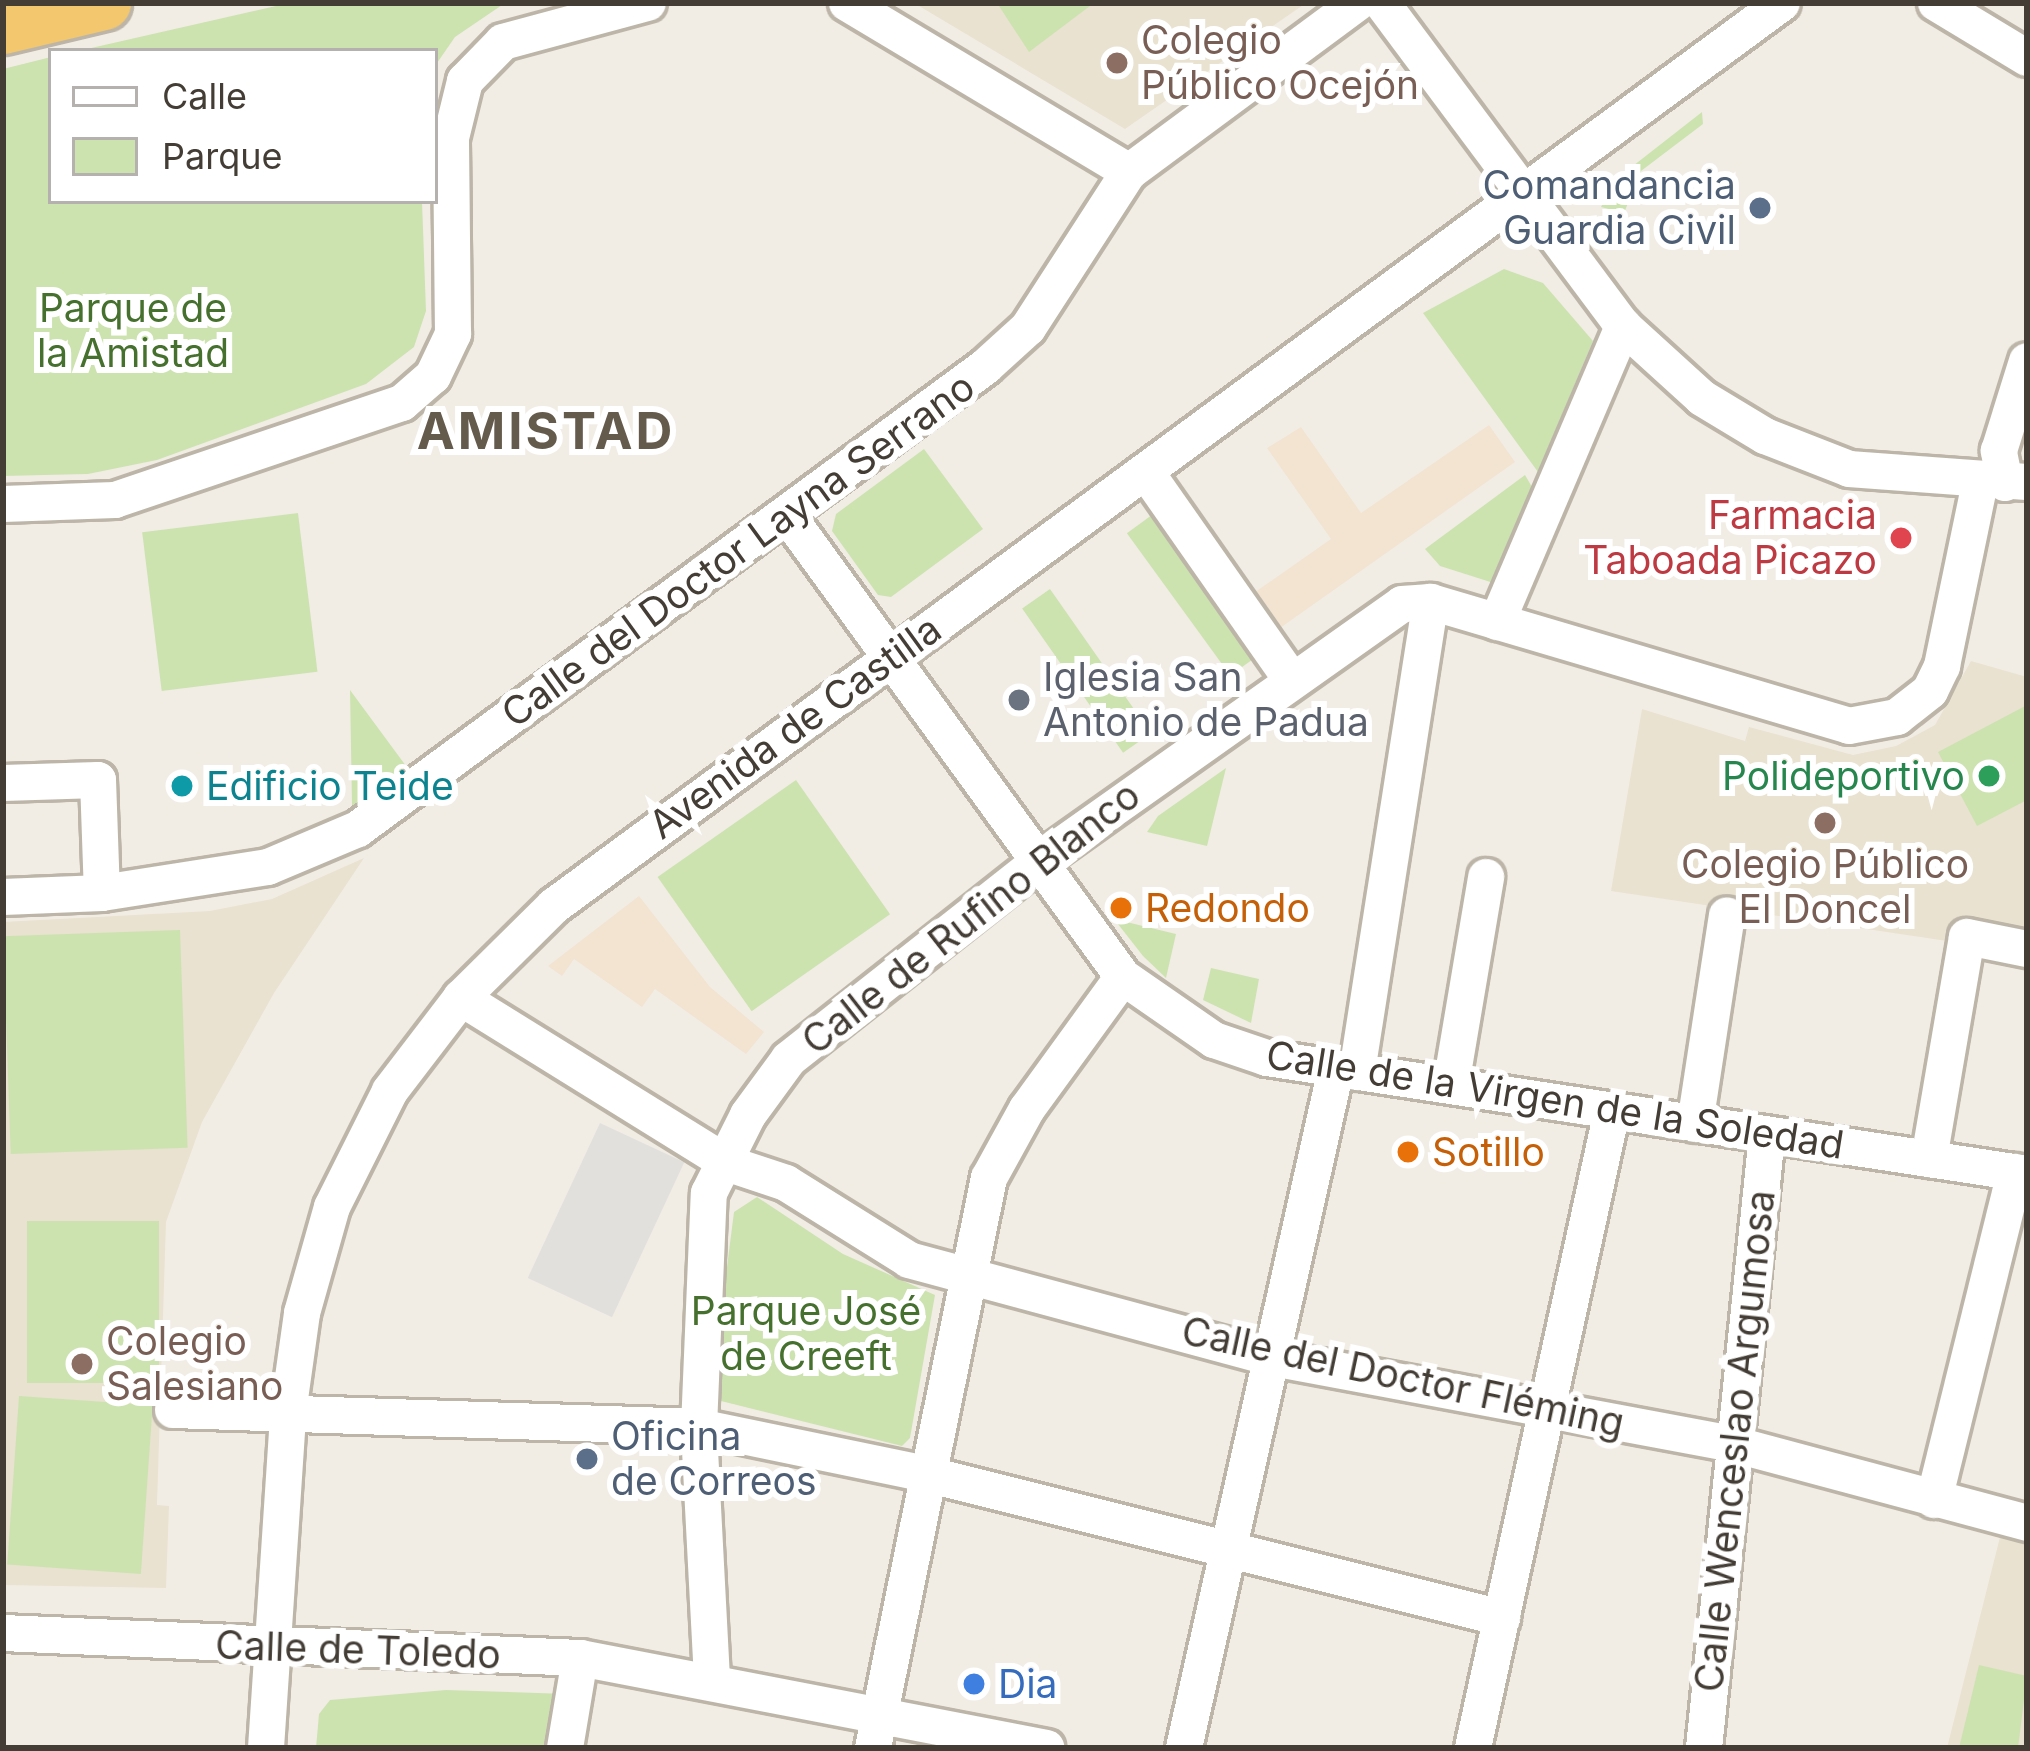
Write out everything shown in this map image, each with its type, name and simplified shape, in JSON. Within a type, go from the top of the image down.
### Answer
[{"type":"highway","points":[[3,27],[104,3]]},
{"type":"street","points":[[3,504],[115,500],[402,403],[434,376],[454,334],[451,138],[465,81],[502,41],[648,3]]},
{"type":"street","points":[[847,3],[1129,172]]},
{"type":"street","name":"Calle del Doctor Layna Serrano","points":[[3,896],[102,892],[268,867],[358,830],[788,516],[1028,328],[1129,172],[1358,3]]},
{"type":"street","points":[[1382,3],[1623,326],[1702,398],[1808,456],[1849,469],[2004,482]]},
{"type":"street","name":"Avenida de Castilla","points":[[266,1748],[281,1654],[288,1414],[302,1313],[332,1208],[391,1091],[461,998],[554,906],[1782,3]]},
{"type":"street","points":[[1936,3],[2027,58]]},
{"type":"street","points":[[1497,622],[1623,326]]},
{"type":"street","points":[[1184,1748],[1273,1358],[1347,1071],[1431,602],[1850,726],[1874,725],[1914,707],[1942,665],[2004,482],[1999,451],[2027,361]]},
{"type":"street","points":[[1146,472],[1290,678]]},
{"type":"street","name":"Calle de la Virgen de la Soledad","points":[[788,516],[1123,977],[1214,1040],[1347,1071],[2021,1173]]},
{"type":"street","name":"Calle de Rufino Blanco","points":[[712,1678],[699,1427],[709,1192],[729,1164],[748,1114],[789,1059],[1038,862],[1290,678],[1402,604],[1431,602]]},
{"type":"street","points":[[3,783],[98,780],[102,892]]},
{"type":"street","points":[[1451,1084],[1486,877]]},
{"type":"street","points":[[1695,1124],[1727,915]]},
{"type":"street","points":[[1929,1159],[1967,938],[2027,949]]},
{"type":"street","points":[[876,1730],[989,1178],[1027,1108],[1123,977]]},
{"type":"street","name":"Calle del Doctor Fléming","points":[[461,998],[729,1164],[786,1184],[910,1260],[1273,1358],[1730,1443],[2027,1523]]},
{"type":"street","points":[[1474,1748],[1612,1112]]},
{"type":"street","name":"Calle Wenceslao Argumosa","points":[[1704,1748],[1730,1443],[1768,1135]]},
{"type":"street","points":[[1934,1500],[2021,1173]]},
{"type":"street","points":[[173,1410],[699,1427],[926,1474],[1502,1618]]},
{"type":"street","name":"Calle de Toledo","points":[[3,1633],[281,1654]]},
{"type":"street","name":"Calle de Toledo","points":[[3,1654],[580,1658],[712,1678],[876,1730],[1046,1748]]},
{"type":"street","name":"Avenida de Castilla","points":[[281,1654],[291,1748]]},
{"type":"street","points":[[565,1748],[580,1658]]},
{"type":"shaded area","name":"Colegio Público Ocejón","points":[[914,3],[1306,3],[1125,129]]},
{"type":"shaded area","points":[[1489,425],[1515,462],[1273,633],[1248,597],[1331,539],[1267,448],[1301,427],[1361,513]]},
{"type":"shaded area","name":"Colegio Público El Doncel","points":[[1971,661],[2027,677],[2027,932],[1956,921],[1947,941],[1611,891],[1642,709],[1745,741],[1749,727],[1853,755],[1896,746],[1935,725]]},
{"type":"shaded area","name":"Colegio Salesiano","points":[[364,858],[274,993],[202,1122],[166,1222],[157,1505],[169,1506],[166,1588],[3,1585],[3,922],[210,911],[272,899]]},
{"type":"shaded area","points":[[639,896],[710,987],[764,1032],[746,1054],[655,989],[642,1007],[574,959],[562,976],[548,966]]},
{"type":"shaded area","points":[[600,1123],[684,1162],[612,1317],[528,1278]]},
{"type":"shaded area","points":[[2001,1533],[2027,1539],[2027,1748],[1947,1748]]},
{"type":"green space","points":[[289,3],[505,3],[455,37],[438,62],[438,48],[91,48]]},
{"type":"green space","points":[[997,3],[1094,3],[1029,52]]},
{"type":"green space","name":"Parque de la Amistad","points":[[48,58],[48,204],[422,204],[426,311],[414,347],[366,384],[157,460],[88,474],[3,476],[3,69]]},
{"type":"green space","points":[[1702,112],[1703,124],[1641,171],[1624,213],[1601,207],[1615,180]]},
{"type":"green space","points":[[1504,269],[1543,283],[1593,341],[1538,472],[1423,313]]},
{"type":"green space","points":[[924,449],[983,529],[891,597],[878,595],[832,531],[836,514]]},
{"type":"green space","points":[[1525,475],[1539,499],[1503,586],[1440,566],[1425,549]]},
{"type":"green space","points":[[1156,512],[1259,654],[1230,676],[1127,533]]},
{"type":"green space","points":[[298,513],[317,672],[162,691],[142,532]]},
{"type":"green space","points":[[1050,589],[1151,733],[1123,753],[1022,609]]},
{"type":"green space","points":[[350,690],[409,770],[352,806],[352,805]]},
{"type":"green space","name":"Polideportivo","points":[[2027,705],[2027,800],[1977,826],[1938,752]]},
{"type":"green space","points":[[1226,768],[1207,846],[1147,832],[1158,816]]},
{"type":"green space","points":[[796,780],[890,914],[752,1011],[658,877]]},
{"type":"green space","points":[[1114,919],[1176,934],[1166,978],[1143,956]]},
{"type":"green space","points":[[180,930],[188,1148],[11,1154],[3,936]]},
{"type":"green space","points":[[1211,968],[1259,979],[1251,1023],[1203,1000]]},
{"type":"green space","name":"Parque José de Creeft","points":[[757,1197],[843,1254],[935,1295],[910,1438],[902,1446],[721,1401],[716,1353],[734,1212]]},
{"type":"green space","points":[[27,1221],[159,1221],[159,1383],[27,1383]]},
{"type":"green space","points":[[19,1396],[153,1405],[141,1574],[7,1565]]},
{"type":"green space","points":[[1979,1665],[2027,1676],[2018,1748],[1959,1748]]},
{"type":"green space","points":[[446,1690],[568,1694],[559,1748],[316,1748],[319,1714],[330,1700]]},
{"type":"place","name":"Colegio Público Ocejón","points":[[1117,63]]},
{"type":"place","name":"Comandancia Guardia Civil","points":[[1760,208]]},
{"type":"place","name":"Farmacia Taboada Picazo","points":[[1901,538]]},
{"type":"place","name":"Iglesia San Antonio de Padua","points":[[1019,700]]},
{"type":"place","name":"Polideportivo","points":[[1989,776]]},
{"type":"place","name":"Edificio Teide","points":[[182,786]]},
{"type":"place","name":"Colegio Público El Doncel","points":[[1825,823]]},
{"type":"place","name":"Redondo","points":[[1121,908]]},
{"type":"place","name":"Sotillo","points":[[1408,1152]]},
{"type":"place","name":"Colegio Salesiano","points":[[82,1364]]},
{"type":"place","name":"Oficina de Correos","points":[[587,1459]]},
{"type":"place","name":"Dia","points":[[974,1684]]},
{"type":"district","name":"AMISTAD","points":[[546,431]]}]
